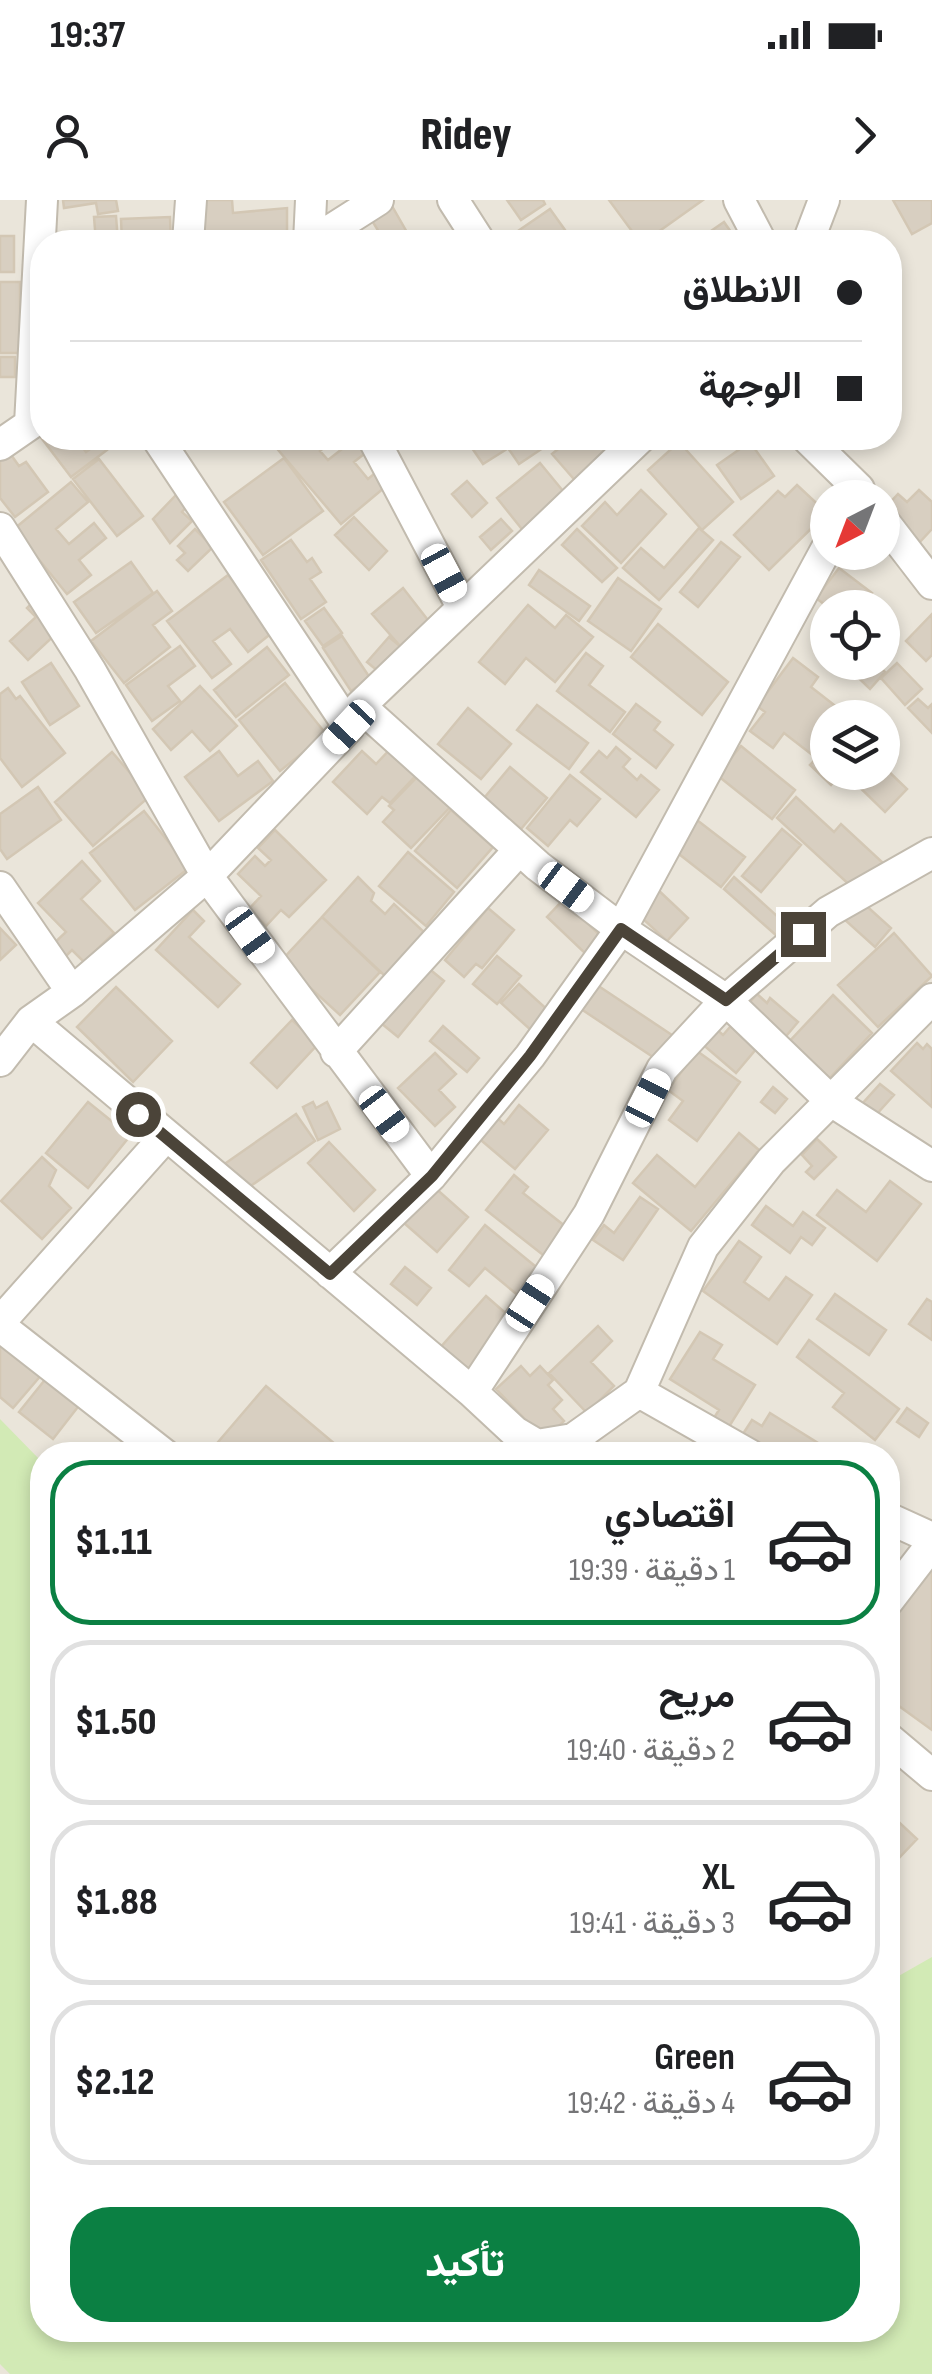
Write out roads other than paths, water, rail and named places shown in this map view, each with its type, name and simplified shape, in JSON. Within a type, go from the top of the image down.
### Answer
[{"type":"street","points":[[41,230],[42,200]]},
{"type":"street","points":[[189,230],[191,200]]},
{"type":"street","points":[[310,230],[311,200]]},
{"type":"street","points":[[329,230],[378,200]]},
{"type":"street","points":[[453,200],[472,230]]},
{"type":"street","points":[[739,200],[755,230]]},
{"type":"street","points":[[813,230],[824,200]]},
{"type":"street","points":[[0,445],[30,424]]},
{"type":"street","points":[[165,450],[354,716],[621,929],[726,1000],[831,1100],[932,1166]]},
{"type":"street","points":[[378,450],[462,607]]},
{"type":"street","points":[[0,1061],[31,1021],[72,992],[208,876],[354,716],[608,450]]},
{"type":"street","points":[[818,450],[846,480]]},
{"type":"street","points":[[0,528],[90,670],[208,876],[432,1176]]},
{"type":"street","points":[[900,543],[932,584]]},
{"type":"street","points":[[330,1274],[432,1176],[530,1056],[621,929],[815,570]]},
{"type":"street","points":[[336,1052],[519,850]]},
{"type":"street","points":[[472,1392],[589,1214],[662,1069],[726,1000],[828,912],[932,853]]},
{"type":"street","points":[[0,887],[72,992]]},
{"type":"street","points":[[581,1442],[639,1392],[703,1247],[771,1161],[932,999]]},
{"type":"street","points":[[31,1021],[532,1442]]},
{"type":"street","points":[[150,1442],[0,1324],[166,1136]]},
{"type":"street","points":[[639,1392],[727,1442]]},
{"type":"street","points":[[900,1524],[932,1541],[900,1585]]},
{"type":"street","points":[[900,1748],[932,1776]]}]
